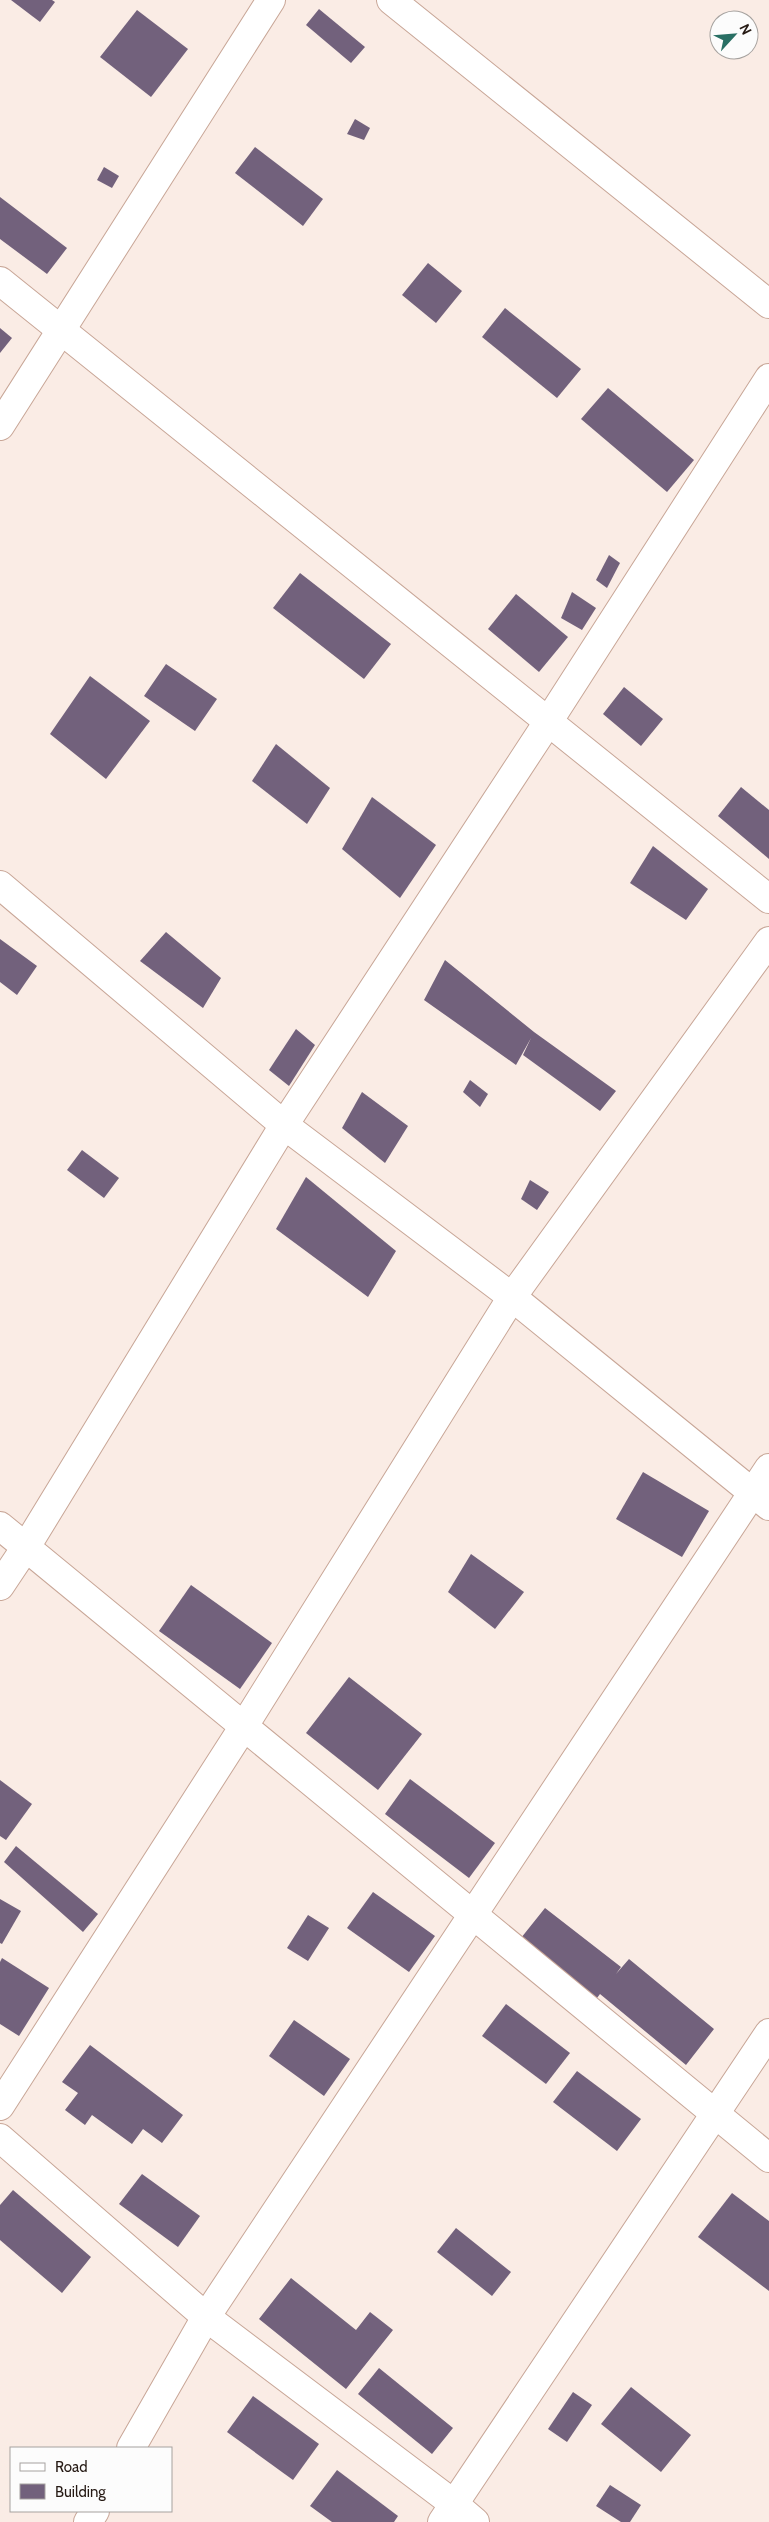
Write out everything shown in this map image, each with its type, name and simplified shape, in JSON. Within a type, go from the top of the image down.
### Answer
[{"type":"street","points":[[0,426],[271,0]]},
{"type":"street","points":[[391,0],[769,304]]},
{"type":"street","points":[[0,281],[769,899]]},
{"type":"street","points":[[0,1586],[26,1547],[284,1125],[548,722],[769,378]]},
{"type":"street","points":[[0,885],[284,1125],[512,1297],[761,1499]]},
{"type":"street","points":[[0,2106],[244,1726],[512,1297],[769,941]]},
{"type":"street","points":[[132,2447],[206,2317],[474,1914],[761,1499],[769,1468]]},
{"type":"street","points":[[0,1526],[769,2158]]},
{"type":"street","points":[[448,2513],[769,2032]]},
{"type":"street","points":[[0,2138],[206,2317],[448,2513],[474,2522]]},
{"type":"building","points":[[11,0],[52,0],[55,2],[40,22]]},
{"type":"building","points":[[319,9],[365,47],[351,63],[306,25]]},
{"type":"building","points":[[137,10],[188,49],[151,97],[100,57]]},
{"type":"building","points":[[355,119],[370,128],[364,140],[347,134]]},
{"type":"building","points":[[255,147],[323,199],[303,226],[235,173]]},
{"type":"building","points":[[104,167],[119,176],[112,188],[97,180]]},
{"type":"building","points":[[0,197],[67,248],[47,274],[0,239]]},
{"type":"building","points":[[428,263],[462,291],[436,323],[402,295]]},
{"type":"building","points":[[505,308],[581,369],[557,398],[482,337]]},
{"type":"building","points":[[0,328],[12,338],[0,353]]},
{"type":"building","points":[[608,388],[694,460],[667,492],[581,419]]},
{"type":"building","points":[[609,555],[620,563],[607,588],[596,580]]},
{"type":"building","points":[[300,573],[391,644],[364,679],[273,608]]},
{"type":"building","points":[[572,592],[596,608],[582,630],[561,618]]},
{"type":"building","points":[[516,594],[568,637],[539,672],[488,629]]},
{"type":"building","points":[[166,664],[217,699],[195,731],[144,696]]},
{"type":"building","points":[[90,676],[150,721],[106,779],[50,734]]},
{"type":"building","points":[[624,687],[663,719],[641,746],[603,714]]},
{"type":"building","points":[[276,744],[330,788],[307,824],[252,781]]},
{"type":"building","points":[[741,787],[769,810],[769,859],[718,816]]},
{"type":"building","points":[[372,797],[436,845],[400,898],[342,849]]},
{"type":"building","points":[[653,846],[708,889],[686,920],[630,883]]},
{"type":"building","points":[[166,932],[221,978],[203,1008],[140,961]]},
{"type":"building","points":[[0,939],[37,966],[17,995],[0,982]]},
{"type":"building","points":[[445,960],[534,1032],[616,1091],[600,1111],[523,1055],[531,1038],[516,1065],[424,1000]]},
{"type":"building","points":[[296,1029],[315,1045],[289,1086],[269,1070]]},
{"type":"building","points":[[470,1080],[488,1094],[480,1107],[463,1092]]},
{"type":"building","points":[[362,1092],[408,1126],[385,1163],[342,1128]]},
{"type":"building","points":[[82,1150],[119,1178],[104,1198],[67,1170]]},
{"type":"building","points":[[306,1177],[396,1251],[368,1297],[276,1229]]},
{"type":"building","points":[[530,1180],[549,1192],[537,1210],[521,1199]]},
{"type":"building","points":[[643,1472],[709,1511],[682,1557],[616,1519]]},
{"type":"building","points":[[471,1554],[524,1592],[495,1629],[448,1592]]},
{"type":"building","points":[[191,1585],[272,1643],[240,1689],[159,1631]]},
{"type":"building","points":[[349,1677],[422,1734],[378,1790],[306,1733]]},
{"type":"building","points":[[410,1779],[495,1843],[469,1878],[385,1814]]},
{"type":"building","points":[[0,1780],[32,1804],[6,1840],[0,1836]]},
{"type":"building","points":[[16,1846],[98,1914],[83,1932],[4,1862]]},
{"type":"building","points":[[373,1892],[435,1936],[409,1972],[347,1928]]},
{"type":"building","points":[[0,1899],[21,1911],[2,1944],[0,1943]]},
{"type":"building","points":[[545,1908],[621,1967],[616,1974],[629,1959],[714,2029],[686,2065],[600,1994],[597,1998],[521,1938]]},
{"type":"building","points":[[308,1915],[329,1928],[308,1961],[287,1948]]},
{"type":"building","points":[[2,1958],[49,1988],[19,2036],[0,2024],[0,1962]]},
{"type":"building","points":[[506,2004],[570,2053],[546,2084],[482,2036]]},
{"type":"building","points":[[294,2020],[350,2059],[324,2096],[269,2056]]},
{"type":"building","points":[[90,2045],[183,2115],[162,2143],[143,2129],[132,2144],[92,2115],[85,2125],[65,2110],[78,2093],[62,2082]]},
{"type":"building","points":[[577,2071],[641,2119],[617,2151],[553,2102]]},
{"type":"building","points":[[142,2174],[200,2216],[178,2247],[119,2204]]},
{"type":"building","points":[[13,2190],[91,2257],[62,2293],[0,2240],[0,2205]]},
{"type":"building","points":[[732,2193],[769,2221],[769,2291],[698,2237]]},
{"type":"building","points":[[456,2228],[511,2272],[492,2296],[437,2252]]},
{"type":"building","points":[[291,2278],[356,2330],[370,2312],[393,2330],[346,2389],[259,2319]]},
{"type":"building","points":[[379,2368],[453,2428],[432,2454],[358,2394]]},
{"type":"building","points":[[631,2387],[691,2435],[661,2472],[601,2424]]},
{"type":"building","points":[[573,2392],[592,2405],[567,2442],[548,2429]]},
{"type":"building","points":[[253,2396],[319,2444],[293,2480],[227,2432]]},
{"type":"building","points":[[337,2470],[398,2516],[394,2522],[332,2522],[310,2506]]},
{"type":"building","points":[[610,2485],[641,2505],[630,2522],[621,2522],[596,2506]]}]
